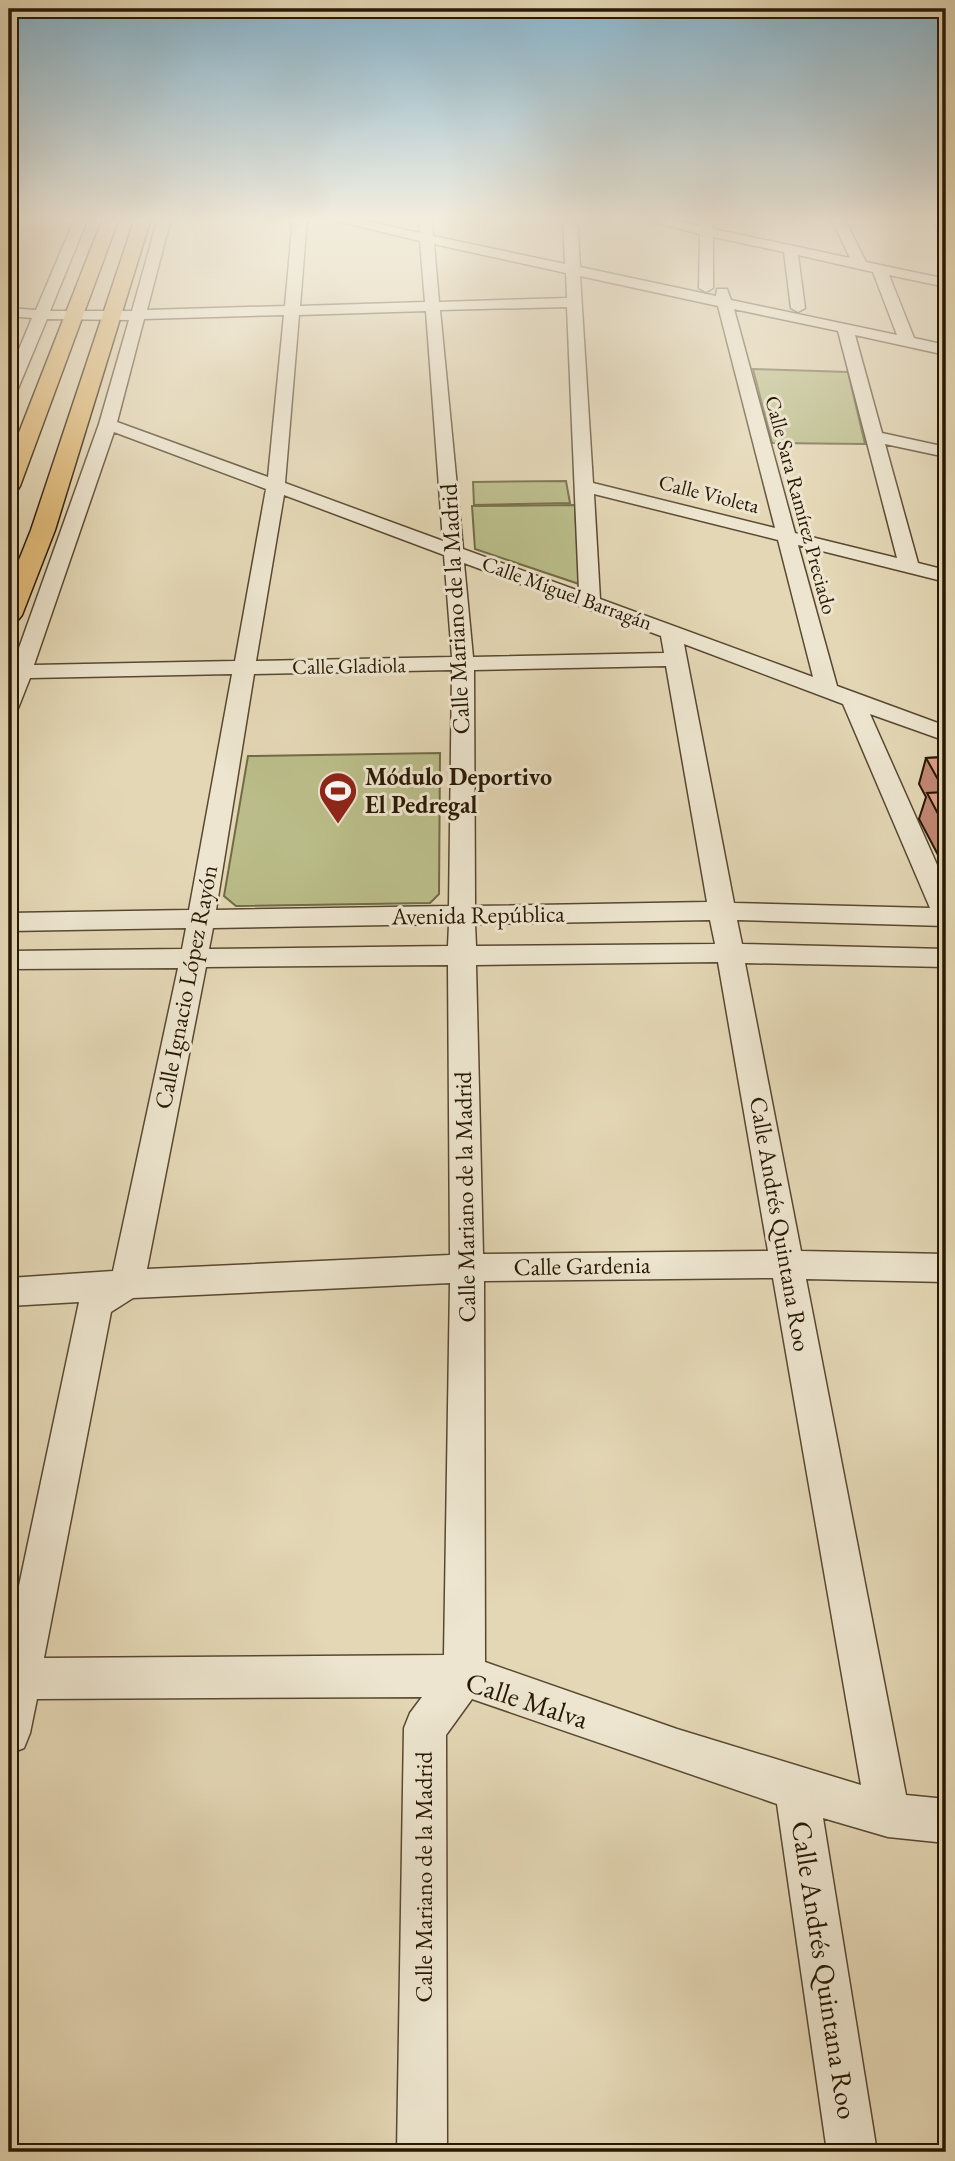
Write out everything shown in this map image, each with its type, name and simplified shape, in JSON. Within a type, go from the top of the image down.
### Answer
[{"type":"main road","points":[[9,486],[73,319]]},
{"type":"main road","points":[[9,615],[43,530],[111,319]]},
{"type":"main road","points":[[9,407],[46,391]]},
{"type":"street","points":[[9,391],[39,319]]},
{"type":"street","points":[[9,706],[108,424],[136,319]]},
{"type":"street","name":"Calle Ignacio López Rayón","points":[[127,1284],[194,958],[246,667],[276,486],[291,319]]},
{"type":"street","name":"Calle Mariano de la Madrid","points":[[422,2152],[425,1728],[464,1676],[467,1268],[462,955],[463,663],[435,319]]},
{"type":"street","points":[[576,319],[590,602]]},
{"type":"street","name":"Calle Sara Ramírez Preciado","points":[[725,319],[827,690]]},
{"type":"street","points":[[811,319],[845,328],[946,338]]},
{"type":"street","points":[[843,319],[946,349]]},
{"type":"street","points":[[899,319],[905,335]]},
{"type":"street","points":[[845,328],[909,566]]},
{"type":"street","name":"Calle Miguel Barragán","points":[[108,424],[946,734]]},
{"type":"street","points":[[873,436],[946,452]]},
{"type":"street","name":"Calle Violeta","points":[[584,486],[946,576]]},
{"type":"street","name":"Calle Andrés Quintana Roo","points":[[671,632],[888,1815]]},
{"type":"street","name":"Calle Gladiola","points":[[22,672],[676,659]]},
{"type":"street","points":[[853,700],[946,915]]},
{"type":"street","name":"Avenida República","points":[[9,922],[722,911],[946,915]]},
{"type":"street","name":"Avenida República","points":[[9,960],[730,953],[946,958]]},
{"type":"street","name":"Calle Gardenia","points":[[9,1292],[467,1268],[787,1263],[946,1268]]},
{"type":"street","points":[[9,1733],[14,1679],[95,1304],[127,1284]]},
{"type":"street","name":"Calle Malva","points":[[14,1679],[464,1676],[677,1750],[797,1788],[888,1815],[946,1821]]},
{"type":"street","name":"Calle Andrés Quintana Roo","points":[[797,1788],[852,2152]]},
{"type":"green space","points":[[753,369],[848,372],[865,444],[772,443]]},
{"type":"green space","points":[[566,481],[570,503],[474,505],[473,482]]},
{"type":"green space","points":[[575,505],[579,584],[475,549],[472,506]]},
{"type":"green space","name":"Módulo Deportivo El Pedregal","points":[[440,753],[439,894],[430,903],[236,906],[224,896],[248,756]]},
{"type":"building","points":[[946,757],[946,829],[927,793],[945,792],[926,758]]},
{"type":"place","name":"Módulo Deportivo El Pedregal","points":[[338,825]]}]
